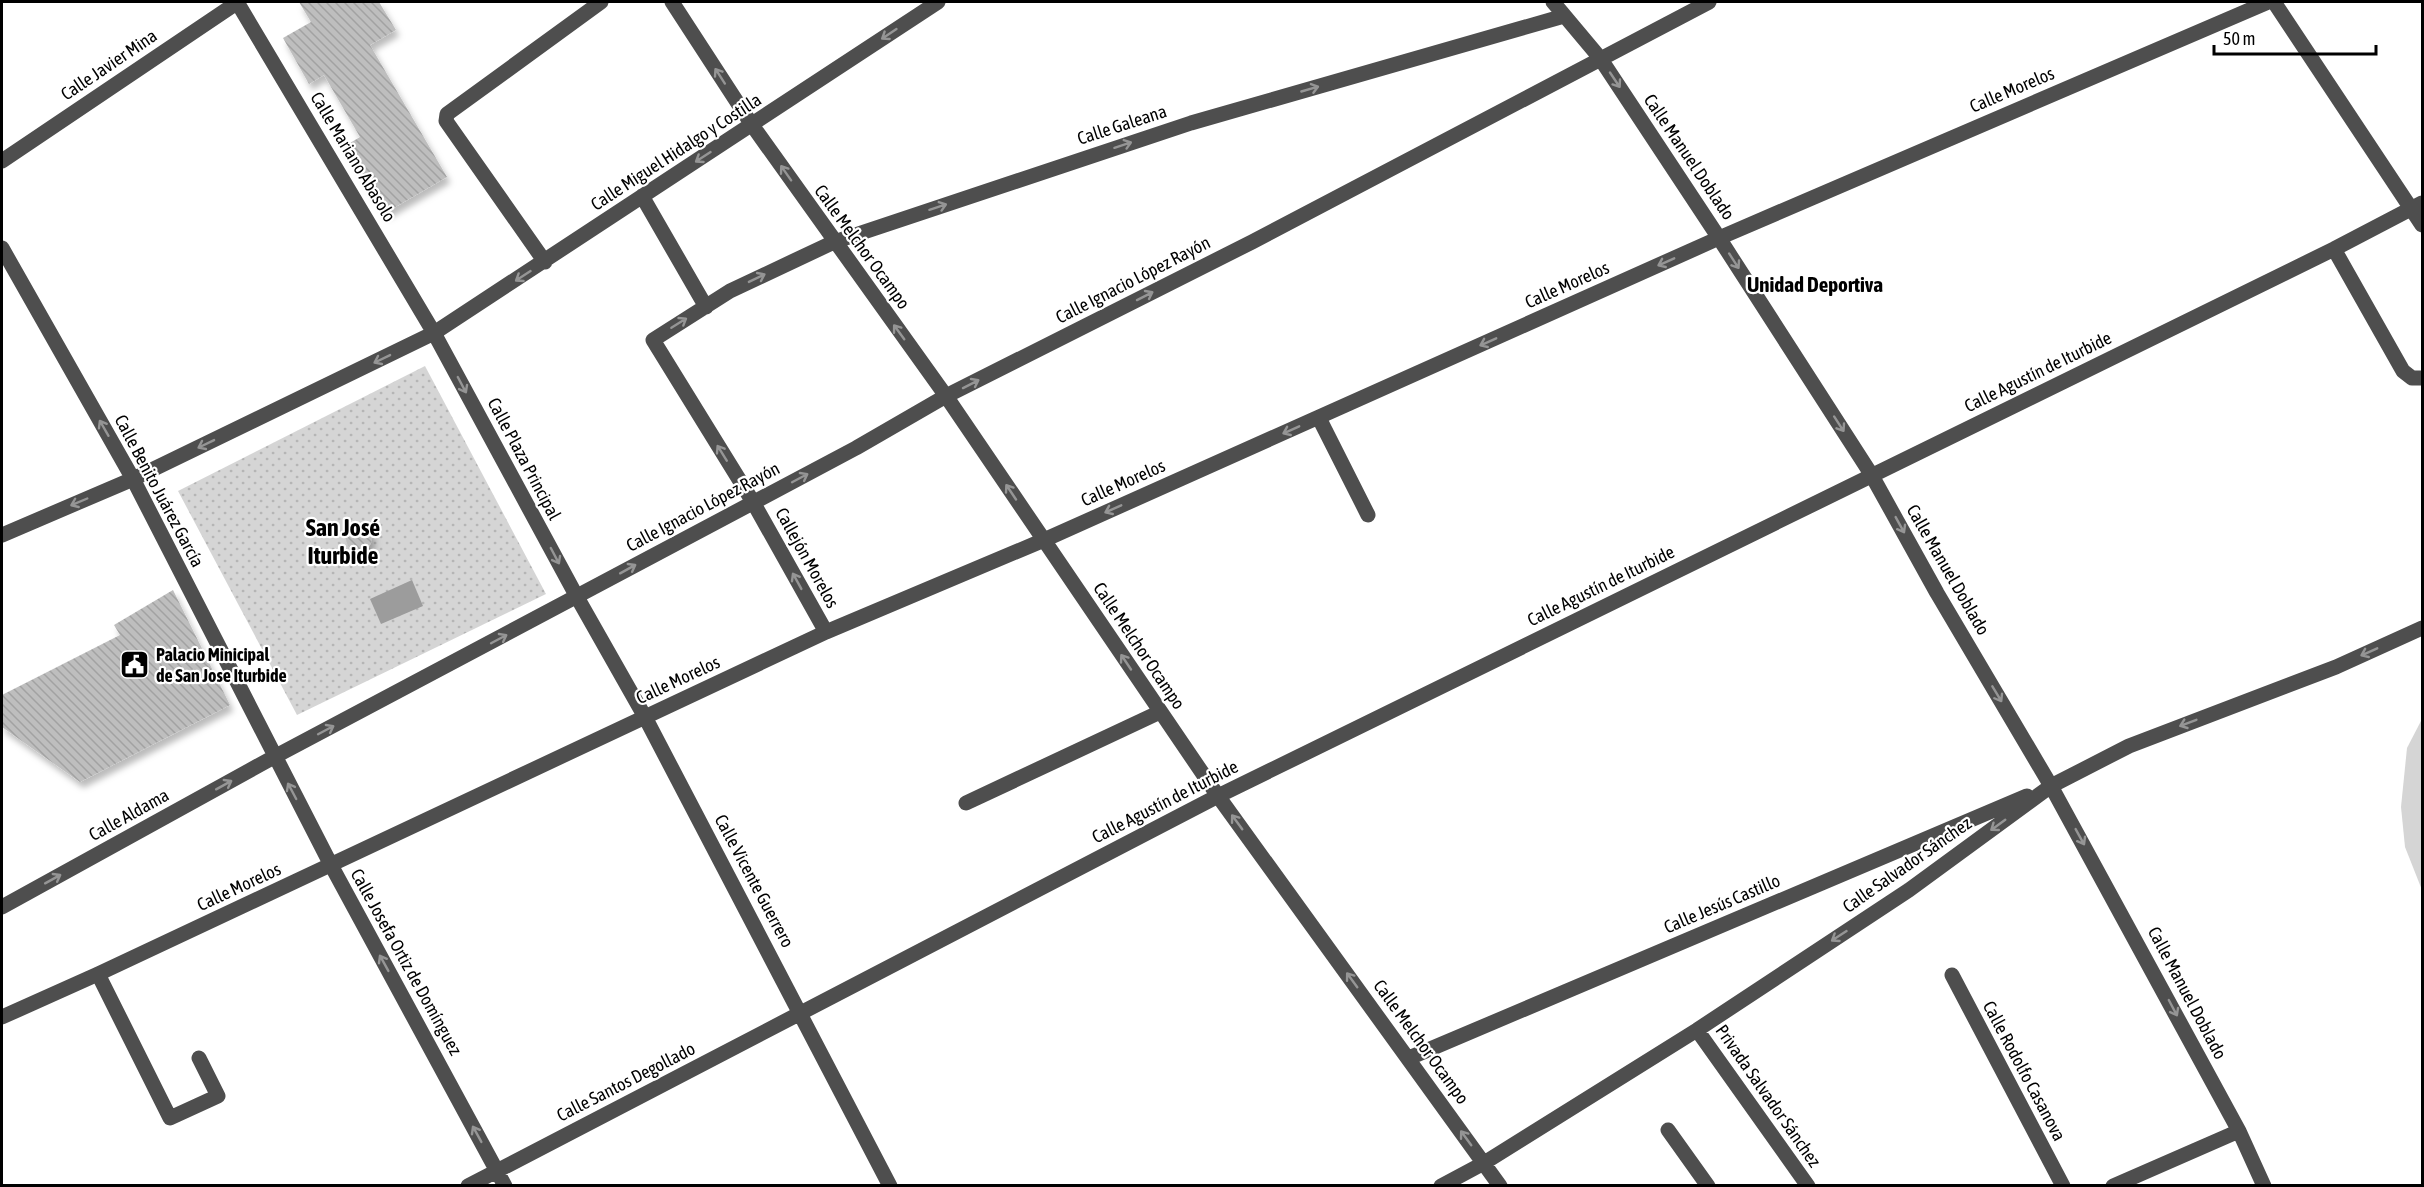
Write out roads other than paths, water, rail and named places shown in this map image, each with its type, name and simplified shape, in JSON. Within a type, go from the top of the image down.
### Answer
[{"type":"street","name":"Calle Javier Mina","points":[[2,161],[238,2]]},
{"type":"street","name":"Calle Mariano Abasolo","points":[[238,2],[434,333]]},
{"type":"street","points":[[545,262],[446,121],[447,114],[601,2]]},
{"type":"street","name":"Calle Melchor Ocampo","points":[[672,2],[752,125],[946,396],[1218,796],[1500,1185]]},
{"type":"street","name":"Calle Miguel Hidalgo y Costilla","points":[[434,333],[938,2]]},
{"type":"street","name":"Calle Manuel Doblado","points":[[1552,2],[1600,58],[1871,474],[1937,593],[2051,786],[2239,1131],[2264,1185]]},
{"type":"street","name":"Calle Ignacio López Rayón","points":[[577,597],[946,396],[1252,242],[1709,2]]},
{"type":"street","name":"Calle Morelos","points":[[2,1017],[98,975],[826,632],[1044,540],[1719,238],[2268,2]]},
{"type":"street","points":[[2274,2],[2417,205],[2422,225]]},
{"type":"street","name":"Calle Galeana","points":[[706,307],[730,291],[834,242],[1191,123],[1564,16]]},
{"type":"street","points":[[642,196],[706,307]]},
{"type":"street","name":"Calle Agustín de Iturbide","points":[[801,1013],[1218,796],[2334,249],[2417,205]]},
{"type":"street","name":"Calle Benito Juárez García","points":[[2,248],[133,479],[274,757]]},
{"type":"street","points":[[2334,249],[2403,371],[2412,378],[2422,378]]},
{"type":"street","name":"Callejón Morelos","points":[[706,307],[653,340],[753,502],[826,632]]},
{"type":"street","points":[[2,536],[133,479],[434,333]]},
{"type":"street","name":"Calle Plaza Principal","points":[[434,333],[577,597]]},
{"type":"street","points":[[1319,418],[1368,515]]},
{"type":"street","points":[[274,757],[577,597]]},
{"type":"street","name":"Calle Vicente Guerrero","points":[[577,597],[645,717],[890,1185]]},
{"type":"street","name":"Calle Salvador Sánchez","points":[[1441,1185],[1484,1163],[1697,1030],[1909,890],[2051,786],[2129,746],[2336,667],[2422,628]]},
{"type":"street","points":[[966,803],[1160,712]]},
{"type":"street","name":"Calle Josefa Ortiz de Domínguez","points":[[274,757],[505,1185]]},
{"type":"street","name":"Calle Aldama","points":[[2,907],[274,757]]},
{"type":"street","name":"Calle Jesús Castillo","points":[[1409,1058],[2051,786]]},
{"type":"street","points":[[98,975],[170,1118],[218,1096],[199,1058]]},
{"type":"street","name":"Calle Rodolfo Casanova","points":[[1952,975],[2063,1185]]},
{"type":"street","name":"Calle Santos Degollado","points":[[468,1185],[801,1013]]},
{"type":"street","name":"Privada Salvador Sánchez","points":[[1697,1030],[1808,1185]]},
{"type":"street","points":[[1668,1130],[1708,1185]]},
{"type":"street","points":[[2113,1185],[2239,1131]]},
{"type":"place","name":"Palacio Minicipal de San Jose Iturbide","points":[[135,665]]},
{"type":"district","name":"Unidad Deportiva","points":[[1815,285]]},
{"type":"district","name":"San José Iturbide","points":[[343,542]]}]
